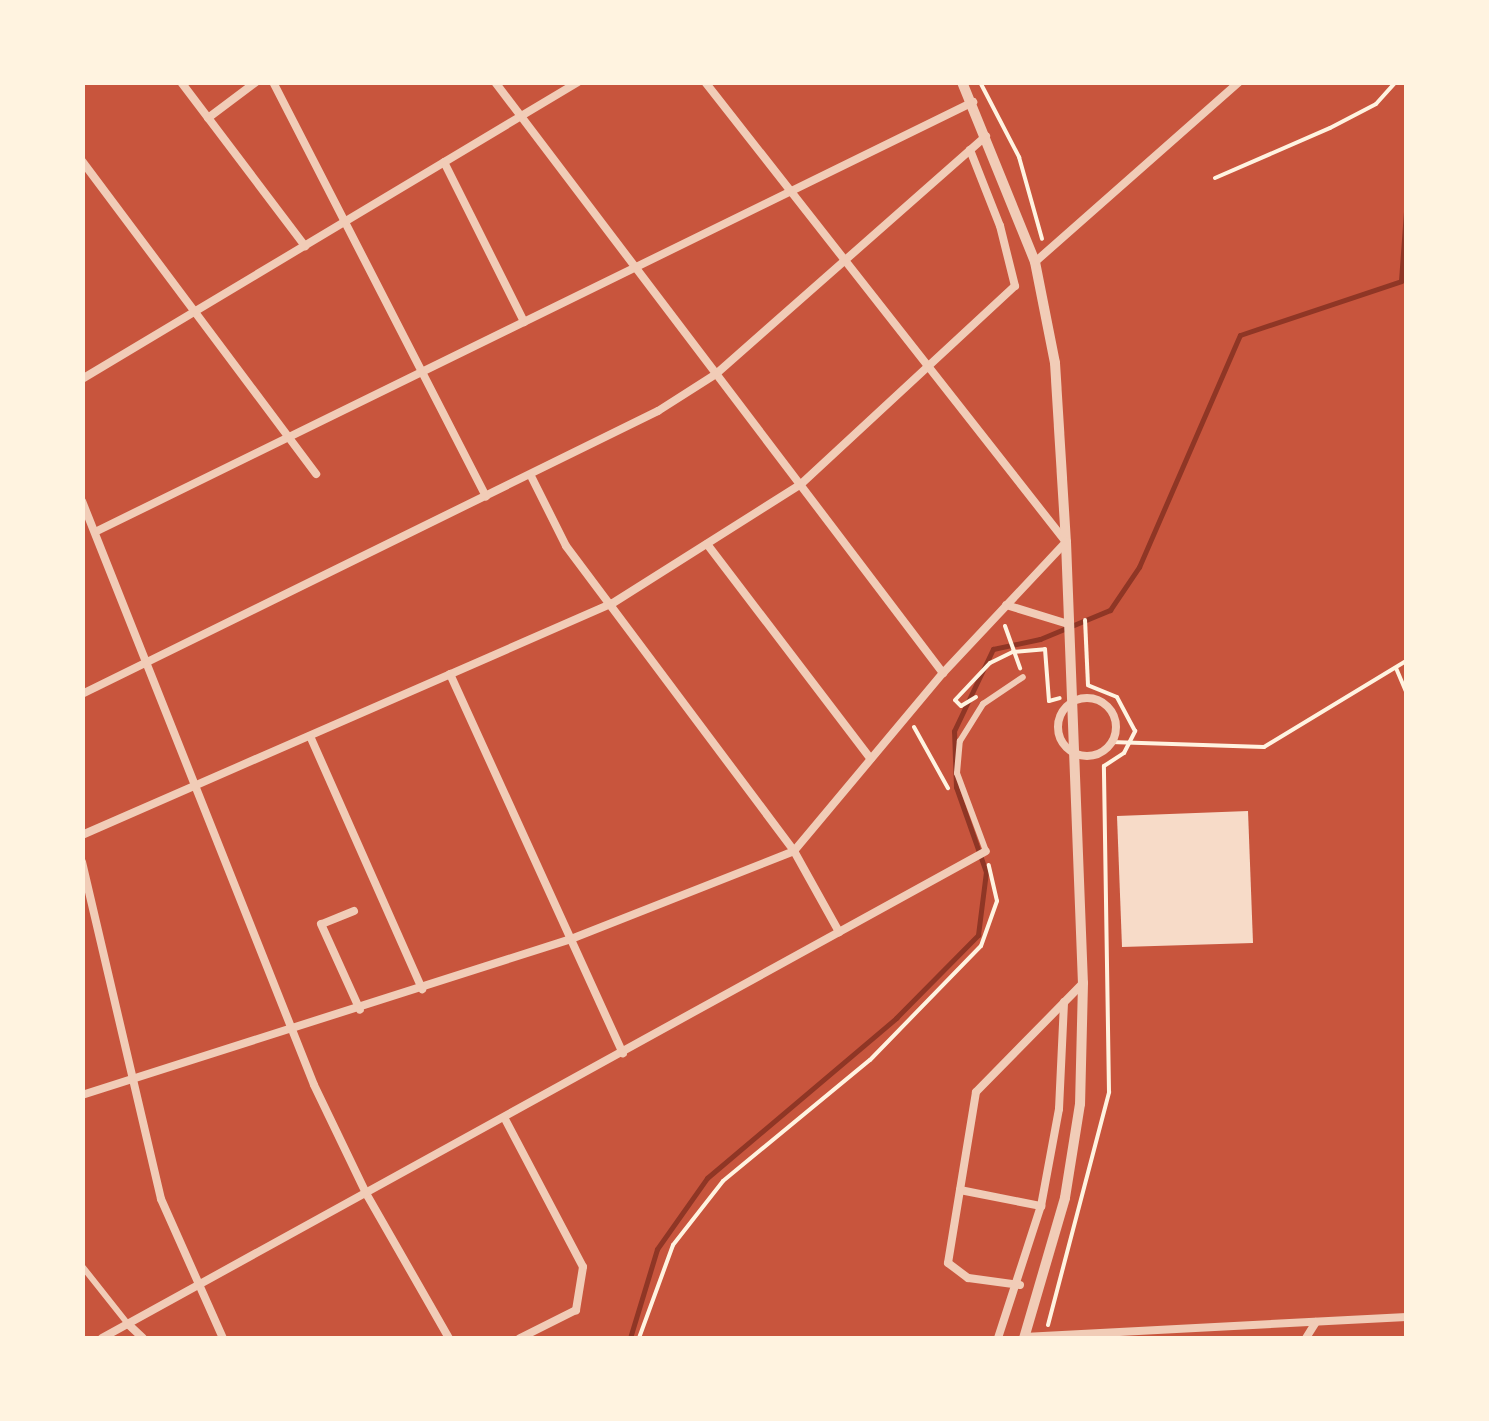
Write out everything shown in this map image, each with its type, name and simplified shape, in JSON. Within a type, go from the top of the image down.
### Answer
[{"type":"street","points":[[181,82],[304,246]]},
{"type":"street","points":[[208,118],[256,82]]},
{"type":"street","points":[[274,82],[419,373],[486,497]]},
{"type":"street","points":[[495,82],[942,673]]},
{"type":"street","points":[[82,379],[578,82]]},
{"type":"street","points":[[705,82],[1066,542]]},
{"type":"street","points":[[962,82],[988,134],[1036,262],[1054,363],[1066,542],[1083,982],[1080,1104],[1065,1198],[1024,1338],[1406,1317]]},
{"type":"street","points":[[1036,262],[1235,84]]},
{"type":"street","points":[[95,532],[973,102]]},
{"type":"street","points":[[82,694],[146,659],[531,476],[716,374],[988,134]]},
{"type":"street","points":[[82,835],[613,603],[800,485],[1014,286],[1000,226],[970,150]]},
{"type":"street","points":[[82,160],[316,474]]},
{"type":"street","points":[[444,162],[524,322]]},
{"type":"street","points":[[531,476],[566,546],[613,603],[794,851],[839,932]]},
{"type":"street","points":[[82,501],[293,1032],[367,1195],[448,1338]]},
{"type":"street","points":[[82,1095],[293,1032],[572,939],[794,851],[942,673],[1066,542]]},
{"type":"street","points":[[706,544],[871,758]]},
{"type":"street","points":[[1006,606],[1068,624]]},
{"type":"street","points":[[450,674],[623,1052]]},
{"type":"street","points":[[102,1338],[200,1288],[986,850],[962,790],[960,741],[983,704],[1024,678]]},
{"type":"street","points":[[1071,699],[1092,699],[1108,707],[1115,722],[1111,742],[1091,756],[1074,752]]},
{"type":"street","points":[[310,736],[422,989]]},
{"type":"street","points":[[82,862],[129,1084],[161,1199],[223,1338]]},
{"type":"street","points":[[354,911],[321,924],[360,1010]]},
{"type":"street","points":[[1020,1285],[968,1278],[948,1263],[976,1092],[1083,982]]},
{"type":"street","points":[[998,1338],[1020,1285],[1041,1206],[1059,1108],[1064,1002]]},
{"type":"street","points":[[505,1118],[583,1267],[576,1310],[520,1338]]},
{"type":"street","points":[[960,1190],[1041,1206]]},
{"type":"street","points":[[82,1266],[143,1338]]},
{"type":"street","points":[[1306,1338],[1316,1322]]},
{"type":"street","points":[[1186,1338],[1192,1328]]},
{"type":"path","points":[[1214,178],[1293,146],[1376,104],[1396,82]]},
{"type":"path","points":[[1006,606],[1014,652],[1024,678]]},
{"type":"path","points":[[983,704],[972,694],[961,706],[955,700],[990,663],[1014,652],[1045,649],[1050,701],[1071,699]]},
{"type":"path","points":[[1111,742],[1264,747],[1406,661]]},
{"type":"path","points":[[1396,668],[1406,691]]},
{"type":"path","points":[[909,716],[952,796],[962,790]]},
{"type":"path","points":[[639,1338],[673,1245],[723,1181],[870,1060],[982,946],[997,901],[986,850]]},
{"type":"building","points":[[1248,811],[1253,943],[1122,947],[1117,816]]},
{"type":"waterway","points":[[630,1338],[657,1249],[707,1178],[896,1018],[978,935],[986,872],[956,787],[954,731],[993,649],[1040,639],[1110,610],[1139,567],[1240,335],[1401,281],[1406,212]]}]
